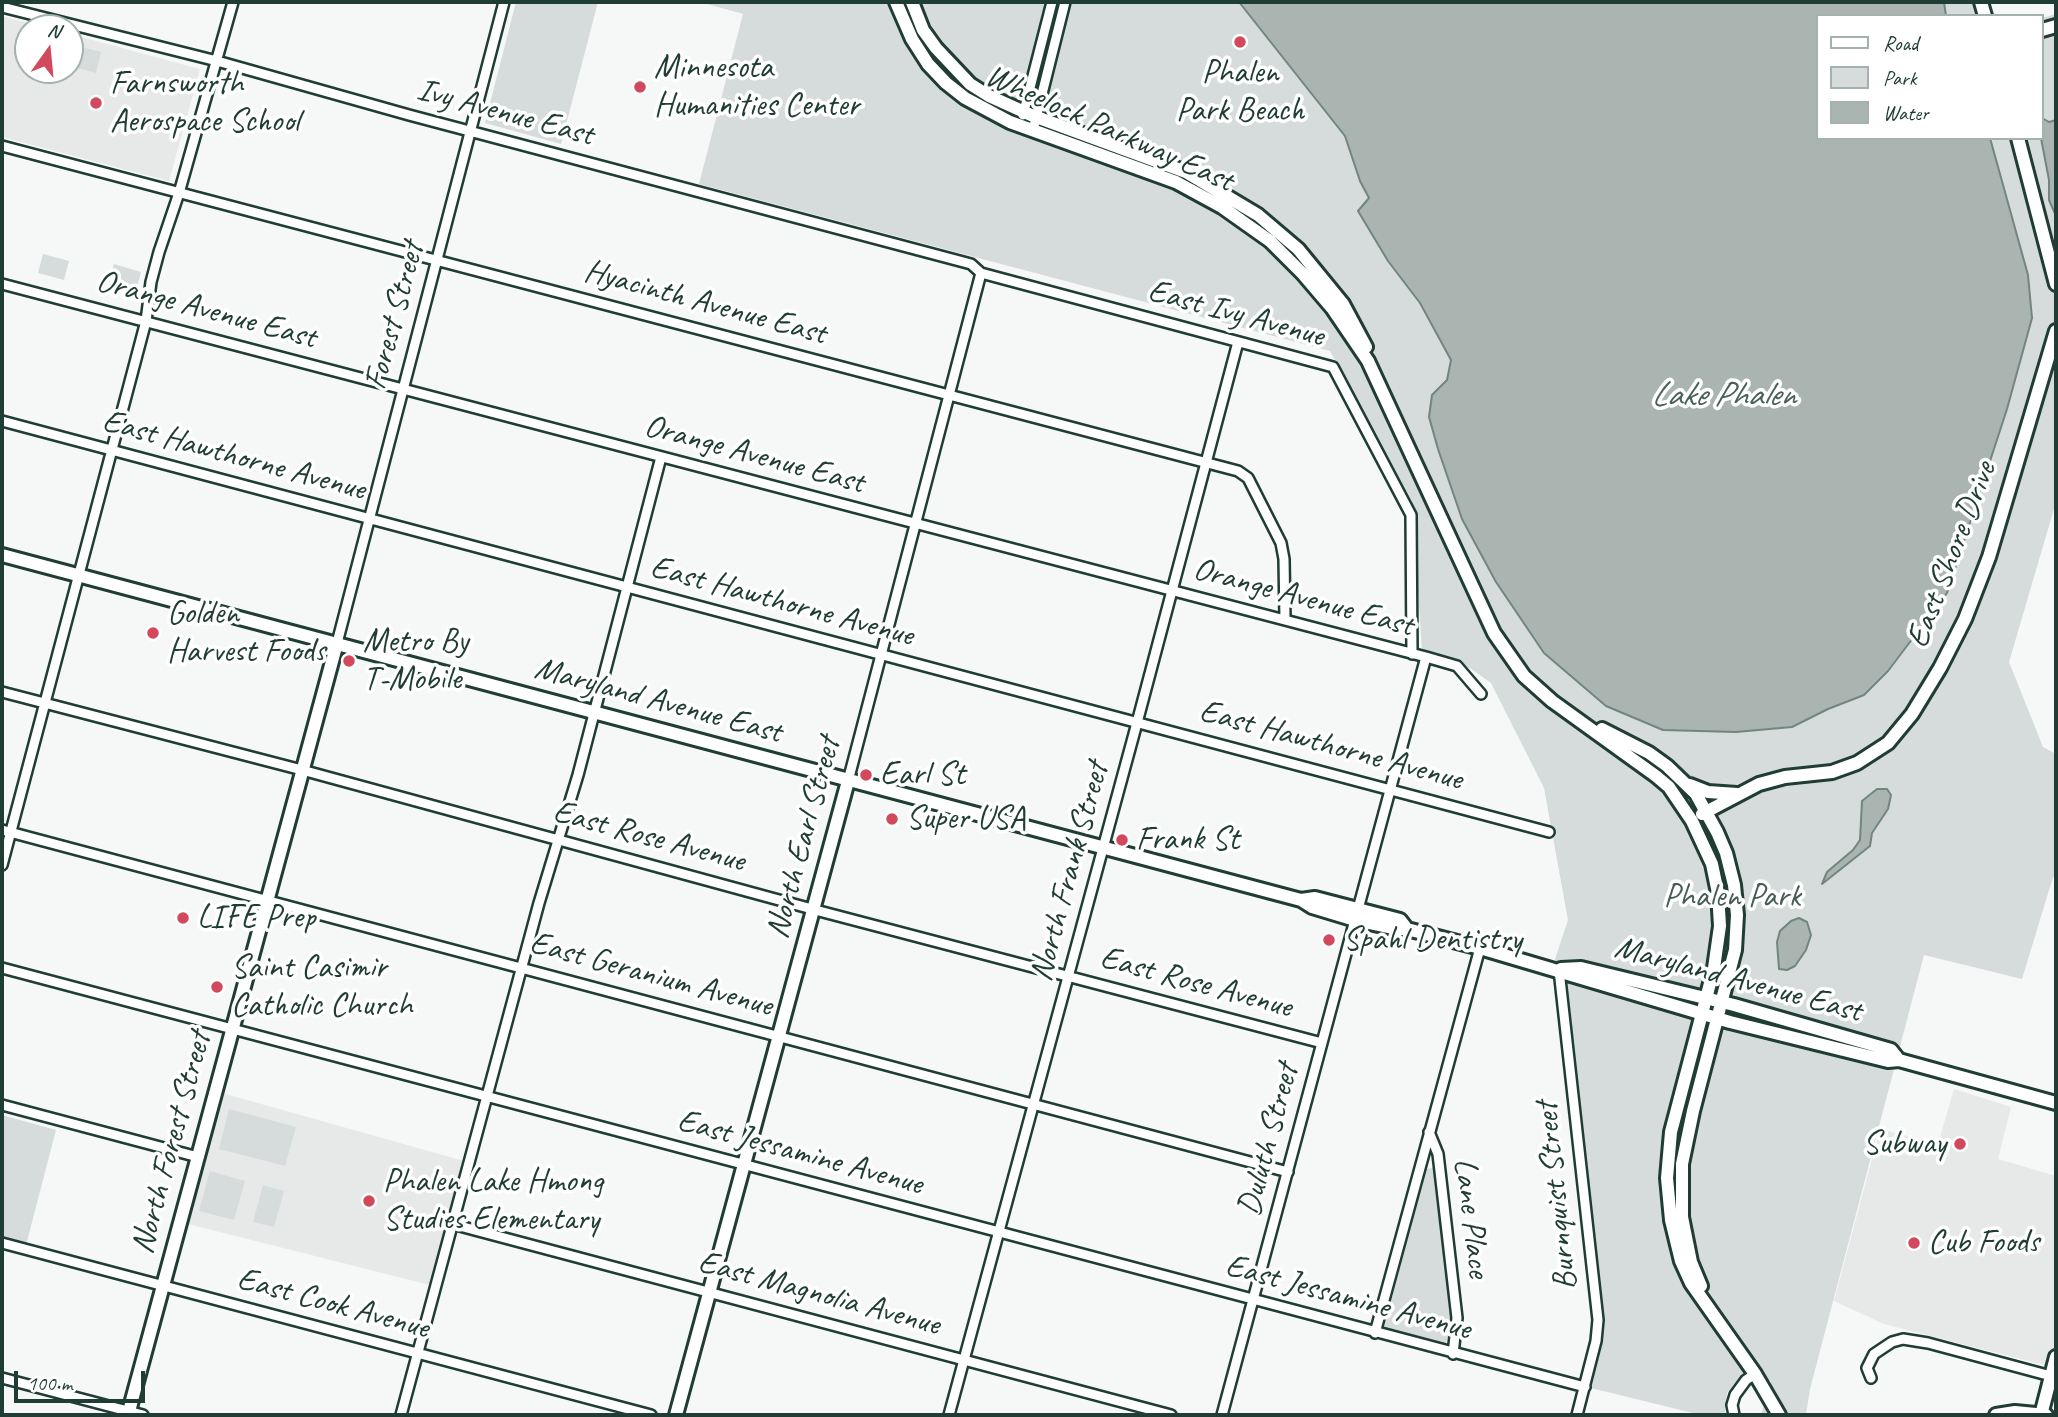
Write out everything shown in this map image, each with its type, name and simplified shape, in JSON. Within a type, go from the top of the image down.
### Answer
[{"type":"street","points":[[2,865],[6,831],[45,704],[113,450],[146,321],[159,252],[179,193],[233,2]]},
{"type":"street","name":"Forest Street","points":[[337,643],[502,2]]},
{"type":"street","name":"Wheelock Parkway East","points":[[896,2],[912,39],[928,64],[965,98],[1033,131],[1175,181],[1222,206],[1270,241],[1303,274],[1332,308],[1368,361],[1494,633],[1524,676],[1552,701],[1656,776],[1669,788],[1692,821],[1712,864],[1720,909],[1718,952],[1671,1132],[1668,1199],[1674,1238],[1681,1261],[1691,1283],[1723,1328]]},
{"type":"street","name":"Wheelock Parkway East","points":[[912,2],[923,30],[944,58],[970,84],[989,96],[1037,117],[1185,172],[1258,215],[1298,249],[1343,304],[1365,342],[1368,361]]},
{"type":"street","points":[[1020,125],[1052,2]]},
{"type":"street","points":[[1033,131],[1065,2]]},
{"type":"street","name":"Ivy Avenue East","points":[[2,7],[217,61],[971,264],[981,273],[992,276]]},
{"type":"street","points":[[2019,140],[2056,284]]},
{"type":"street","name":"Hyacinth Avenue East","points":[[2,146],[1238,471],[1248,478],[1282,550],[1285,619]]},
{"type":"street","name":"North Earl Street","points":[[676,1415],[882,656],[981,273]]},
{"type":"street","name":"East Ivy Avenue","points":[[992,276],[1333,367],[1411,515],[1412,654]]},
{"type":"street","name":"Orange Avenue East","points":[[2,284],[1426,657],[1457,666],[1481,694]]},
{"type":"street","name":"East Shore Drive","points":[[1692,821],[1738,794],[1773,780],[1832,772],[1857,763],[1888,743],[1912,715],[1965,619],[1989,557],[2056,331]]},
{"type":"street","name":"North Frank Street","points":[[949,1415],[1138,722],[1238,342]]},
{"type":"street","name":"East Hawthorne Avenue","points":[[2,421],[1549,832]]},
{"type":"street","points":[[401,1415],[594,712],[661,457]]},
{"type":"street","name":"Maryland Avenue East","points":[[2,555],[1301,900],[1312,907],[1357,914],[1396,929],[1407,929],[1559,970],[1718,1019],[1888,1061],[1899,1060],[2056,1103]]},
{"type":"street","name":"North Forest Street","points":[[128,1413],[337,643]]},
{"type":"street","name":"Duluth Street","points":[[1222,1415],[1426,657]]},
{"type":"street","name":"East Rose Avenue","points":[[2,692],[1322,1043]]},
{"type":"street","name":"Wheelock Parkway East","points":[[1573,716],[1649,752],[1686,783],[1707,812],[1726,853],[1736,900],[1735,950],[1686,1139],[1680,1184],[1682,1217],[1691,1262],[1723,1328]]},
{"type":"street","points":[[1686,783],[1708,792],[1738,794]]},
{"type":"street","name":"East Geranium Avenue","points":[[6,831],[1287,1172]]},
{"type":"street","name":"Lane Place","points":[[1375,1333],[1480,948]]},
{"type":"street","name":"East Jessamine Avenue","points":[[2,968],[1585,1387]]},
{"type":"street","name":"Maryland Avenue East","points":[[1559,970],[1581,968],[1722,1002],[1891,1050],[1899,1060]]},
{"type":"street","name":"Burnquist Street","points":[[1559,970],[1598,1320],[1596,1341],[1577,1415]]},
{"type":"street","points":[[2,1105],[198,1157]]},
{"type":"street","name":"Lane Place","points":[[1429,1132],[1438,1154],[1457,1318],[1453,1353]]},
{"type":"street","name":"East Magnolia Avenue","points":[[452,1224],[1171,1415]]},
{"type":"street","name":"East Cook Avenue","points":[[2,1243],[651,1415]]},
{"type":"street","points":[[1723,1328],[1779,1415]]},
{"type":"street","points":[[1871,1378],[1867,1368],[1874,1354],[1892,1342],[1903,1339],[1915,1339],[2052,1376]]},
{"type":"street","points":[[1996,1415],[2015,1412],[2043,1415],[2056,1357]]},
{"type":"street","points":[[1734,1415],[1732,1405],[1735,1395],[1746,1380],[1755,1374]]},
{"type":"street","points":[[2,1378],[143,1415]]},
{"type":"shaded area","name":"Farnsworth Aerospace School","points":[[2,16],[14,19],[14,84],[84,84],[84,38],[200,69],[169,181],[2,137]]},
{"type":"shaded area","points":[[1954,1089],[2011,1107],[1998,1159],[2056,1176],[2056,1368],[1884,1324],[1834,1301],[1880,1129],[1938,1144]]},
{"type":"shaded area","points":[[215,1091],[464,1161],[430,1285],[180,1222]]},
{"type":"green space","points":[[516,2],[598,2],[561,144],[485,123]]},
{"type":"green space","name":"Phalen Park","points":[[700,2],[1239,2],[1345,136],[1369,199],[1388,261],[1420,303],[1452,360],[1447,380],[1432,396],[1429,417],[1462,519],[1496,582],[1663,730],[1693,729],[1828,709],[1864,695],[1888,671],[1947,593],[2007,409],[2032,318],[2010,209],[1991,140],[2044,140],[2044,17],[2056,14],[2056,502],[2009,662],[2043,747],[2056,754],[2056,877],[2053,877],[2022,979],[1924,955],[1810,1389],[1806,1415],[1761,1415],[1771,1381],[1743,1373],[1727,1393],[1725,1415],[1701,1415],[1587,1387],[1605,1322],[1555,959],[1568,920],[1544,788],[1491,683],[1470,668],[1422,651],[1412,501],[1330,351],[699,184],[743,14]]},
{"type":"green space","points":[[1944,2],[1988,2],[1991,14],[1946,14]]},
{"type":"green space","points":[[84,48],[101,52],[96,73],[84,70]]},
{"type":"green space","points":[[43,254],[69,261],[64,280],[38,273]]},
{"type":"green space","points":[[114,264],[141,272],[136,291],[109,283]]},
{"type":"green space","points":[[229,1109],[296,1127],[285,1166],[219,1149]]},
{"type":"green space","points":[[2,1115],[56,1130],[25,1249],[2,1243]]},
{"type":"green space","points":[[1433,1168],[1438,1184],[1451,1320],[1446,1344],[1384,1328],[1426,1169]]},
{"type":"green space","points":[[210,1171],[245,1181],[234,1220],[199,1211]]},
{"type":"green space","points":[[263,1185],[284,1191],[274,1227],[253,1222]]},
{"type":"water","name":"Lake Phalen","points":[[1239,2],[1944,2],[1946,14],[1816,14],[1816,140],[1991,140],[2028,275],[2032,318],[2007,409],[1947,593],[1888,671],[1864,695],[1792,727],[1736,732],[1663,730],[1606,706],[1544,653],[1496,582],[1462,519],[1429,417],[1432,395],[1447,380],[1451,360],[1420,303],[1388,261],[1358,211],[1369,198],[1360,181],[1345,136]]},
{"type":"water","points":[[2044,119],[2049,122],[2056,120],[2056,216],[2049,200],[2049,180],[2041,140],[2044,140]]},
{"type":"water","points":[[1877,789],[1887,789],[1891,795],[1888,809],[1872,833],[1870,846],[1822,884],[1827,872],[1853,850],[1860,840],[1862,801]]},
{"type":"water","points":[[1799,918],[1807,922],[1811,935],[1806,950],[1795,966],[1787,970],[1779,969],[1777,942],[1780,931]]},
{"type":"place","name":"Phalen Park Beach","points":[[1240,42]]},
{"type":"place","name":"Minnesota Humanities Center","points":[[640,87]]},
{"type":"place","name":"Farnsworth Aerospace School","points":[[96,103]]},
{"type":"place","name":"Golden Harvest Foods","points":[[153,633]]},
{"type":"place","name":"Metro By T-Mobile","points":[[349,661]]},
{"type":"place","name":"Earl St","points":[[866,775]]},
{"type":"place","name":"Super USA","points":[[892,819]]},
{"type":"place","name":"Frank St","points":[[1122,840]]},
{"type":"place","name":"LIFE Prep","points":[[183,918]]},
{"type":"place","name":"Spahl Dentistry","points":[[1329,940]]},
{"type":"place","name":"Saint Casimir Catholic Church","points":[[217,987]]},
{"type":"place","name":"Subway","points":[[1960,1144]]},
{"type":"place","name":"Phalen Lake Hmong Studies Elementary","points":[[369,1201]]},
{"type":"place","name":"Cub Foods","points":[[1914,1243]]}]
